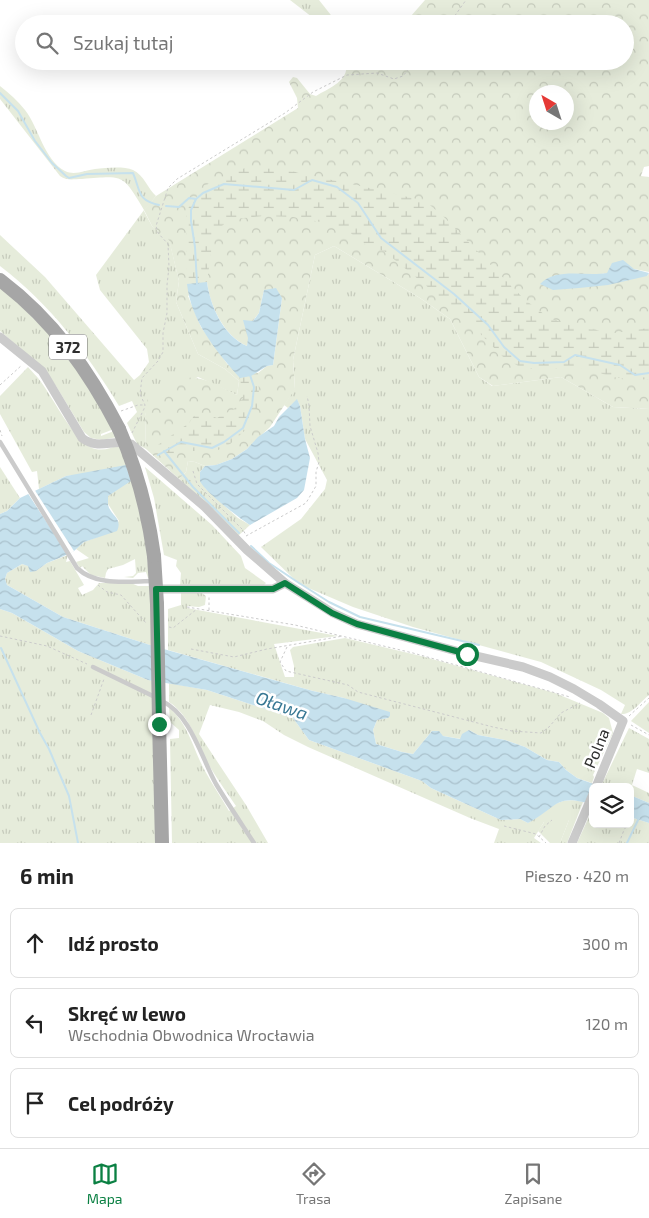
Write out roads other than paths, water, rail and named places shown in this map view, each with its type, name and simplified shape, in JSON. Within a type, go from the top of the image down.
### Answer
[{"type":"main road","name":"372","points":[[0,280],[36,311],[79,360],[119,429],[130,454],[141,488],[149,522],[156,585],[162,843]]},
{"type":"street","points":[[0,337],[42,371],[82,438],[96,444],[126,442],[131,444],[193,496],[253,556],[285,583],[273,589],[156,585]]},
{"type":"street","name":"Polna","points":[[285,583],[332,613],[357,624],[523,667],[550,677],[599,704],[623,721],[597,783]]},
{"type":"street","name":"Polna","points":[[572,843],[589,803]]},
{"type":"lane","points":[[0,442],[77,568],[93,579],[102,581],[156,585]]},
{"type":"lane","points":[[93,667],[168,704],[180,714],[216,783],[254,843]]},
{"type":"water","points":[[623,260],[634,269],[649,273],[647,276],[608,285],[579,288],[553,290],[540,284],[547,279],[563,274],[607,273],[612,263]]},
{"type":"water","points":[[207,282],[211,300],[219,319],[231,335],[247,346],[248,338],[243,320],[253,321],[259,313],[264,290],[276,288],[282,298],[273,365],[267,366],[251,376],[240,378],[222,357],[199,323],[189,298],[187,284]]},
{"type":"water","points":[[297,399],[310,458],[304,490],[297,498],[250,525],[230,511],[208,491],[200,481],[200,472],[205,466],[216,465],[232,459],[247,449],[258,437],[274,426],[279,417]]},
{"type":"water","name":"Oława","points":[[126,465],[131,481],[108,496],[109,509],[119,523],[117,531],[84,542],[74,551],[47,563],[36,571],[30,572],[28,566],[22,564],[7,573],[5,579],[7,585],[63,617],[153,646],[390,712],[388,718],[377,720],[373,730],[376,744],[413,754],[432,731],[439,731],[443,736],[460,739],[462,734],[469,730],[478,735],[505,740],[525,747],[547,760],[559,762],[577,778],[591,783],[589,783],[589,804],[571,800],[563,801],[528,823],[520,819],[501,820],[431,788],[422,781],[309,740],[293,718],[207,690],[148,680],[78,651],[12,613],[0,609],[0,514],[7,511],[20,498],[66,476]]},
{"type":"water","points":[[634,797],[649,803],[649,823],[634,818]]},
{"type":"waterway","points":[[0,93],[18,111],[35,141],[52,163],[66,176],[69,178],[87,174],[133,173],[143,198],[159,205]]},
{"type":"waterway","points":[[197,284],[195,247],[191,221],[191,210],[196,199],[203,193],[224,184],[294,190],[312,180],[337,187],[358,203],[381,238],[454,294],[488,325],[504,347],[520,361],[534,363],[564,362],[575,355],[620,365],[635,375],[649,373]]},
{"type":"waterway","points":[[166,206],[179,207],[189,198],[196,199]]},
{"type":"waterway","points":[[158,455],[181,442],[212,448],[243,428],[252,406],[254,387],[250,375]]},
{"type":"waterway","points":[[164,451],[193,487],[239,533]]},
{"type":"waterway","points":[[251,546],[269,563],[296,581],[329,602],[360,617],[479,645]]},
{"type":"waterway","points":[[1,648],[69,796],[78,843]]},
{"type":"waterway","points":[[627,843],[639,818]]}]
